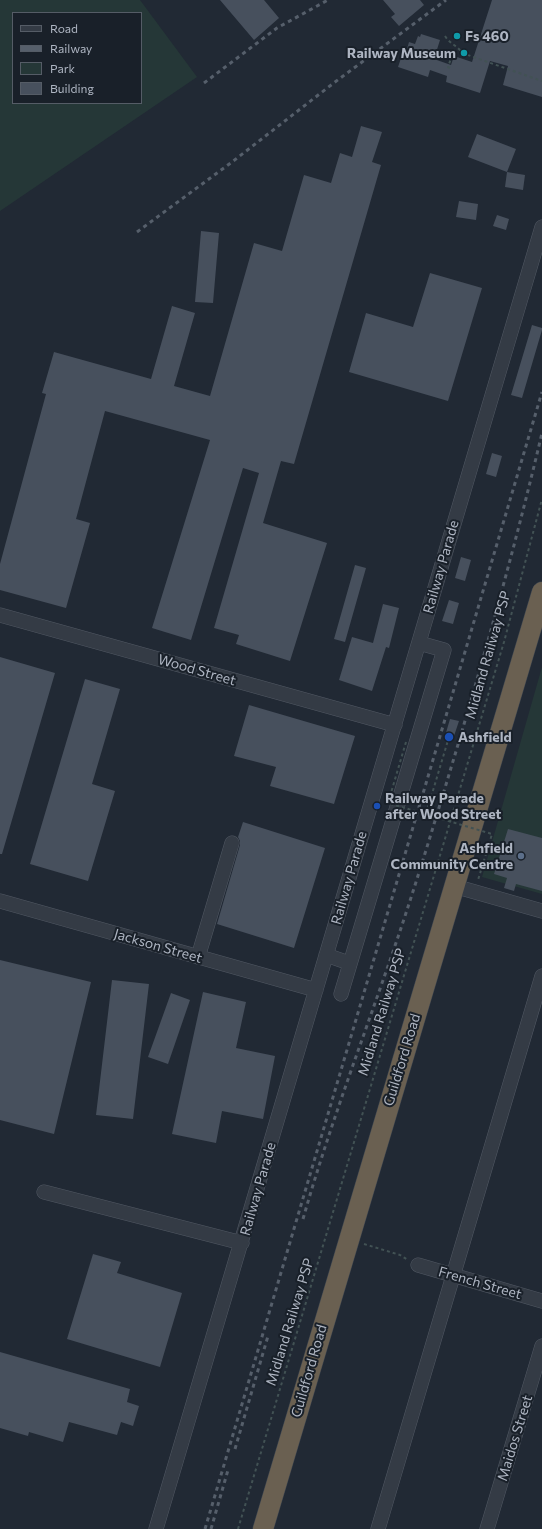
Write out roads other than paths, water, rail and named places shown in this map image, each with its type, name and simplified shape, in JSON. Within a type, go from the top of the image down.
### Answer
[{"type":"highway","name":"Guildford Road","points":[[263,1529],[542,592]]},
{"type":"street","name":"Railway Parade","points":[[156,1529],[542,227]]},
{"type":"street","name":"Wood Street","points":[[0,615],[395,725]]},
{"type":"street","points":[[340,994],[444,650],[419,643]]},
{"type":"street","points":[[198,957],[232,843]]},
{"type":"street","points":[[454,886],[542,911]]},
{"type":"street","name":"Jackson Street","points":[[0,901],[316,990]]},
{"type":"street","points":[[326,955],[350,963]]},
{"type":"street","points":[[378,1529],[542,976]]},
{"type":"street","points":[[44,1192],[242,1243]]},
{"type":"street","name":"French Street","points":[[418,1265],[542,1301]]},
{"type":"street","name":"Maidos Street","points":[[487,1529],[542,1346]]},
{"type":"railway","points":[[204,83],[277,28],[328,0]]},
{"type":"railway","points":[[137,232],[446,0]]},
{"type":"railway","points":[[205,1529],[542,392]]},
{"type":"railway","points":[[303,1219],[325,1148],[398,937],[436,819],[491,630],[523,512],[542,433]]},
{"type":"railway","points":[[235,1449],[268,1336]]},
{"type":"railway","points":[[211,1529],[228,1470]]},
{"type":"place","name":"Fs 460","points":[[457,36]]},
{"type":"place","name":"Railway Museum","points":[[464,53]]},
{"type":"place","name":"Ashfield","points":[[449,737]]},
{"type":"place","name":"Railway Parade after Wood Street","points":[[377,806]]},
{"type":"place","name":"Ashfield Community Centre","points":[[521,856]]}]
